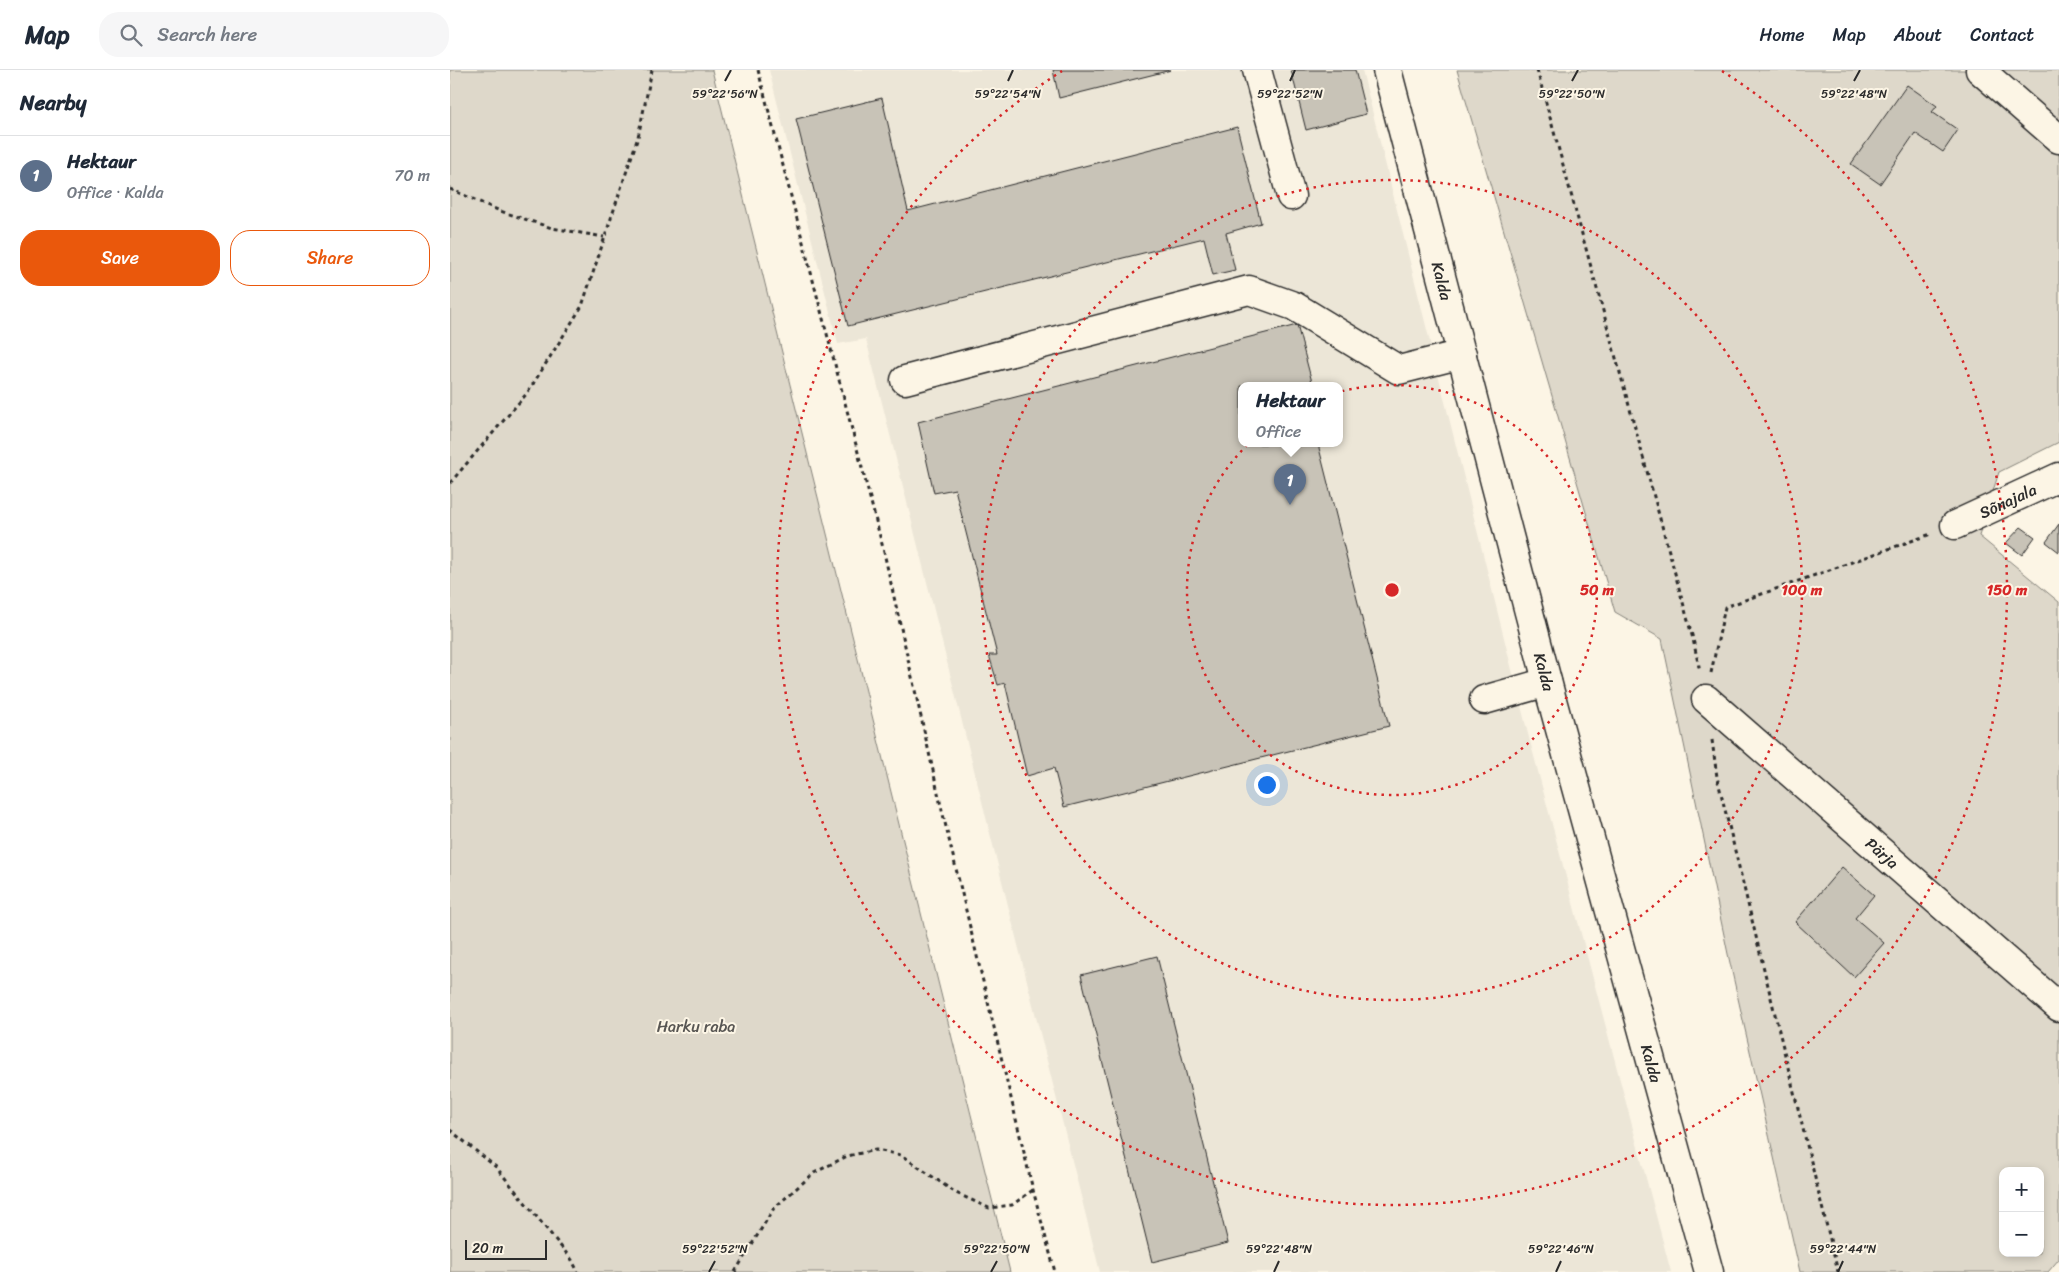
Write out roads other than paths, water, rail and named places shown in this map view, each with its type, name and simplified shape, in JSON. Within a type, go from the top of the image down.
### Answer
[{"type":"street","points":[[1257,70],[1291,196]]},
{"type":"street","name":"Kalda","points":[[1387,70],[1547,682],[1709,1272]]},
{"type":"street","points":[[1980,70],[2059,139]]},
{"type":"street","points":[[905,380],[1249,290],[1294,306],[1400,370],[1462,354]]},
{"type":"street","name":"Sõnajala","points":[[1955,525],[2059,477]]},
{"type":"street","points":[[1484,700],[1547,682]]},
{"type":"street","name":"Pärja","points":[[1706,699],[2059,1007]]},
{"type":"place","name":"Hektaur","points":[[1290,505]]},
{"type":"park label","name":"Harku raba","points":[[696,1026]]}]
